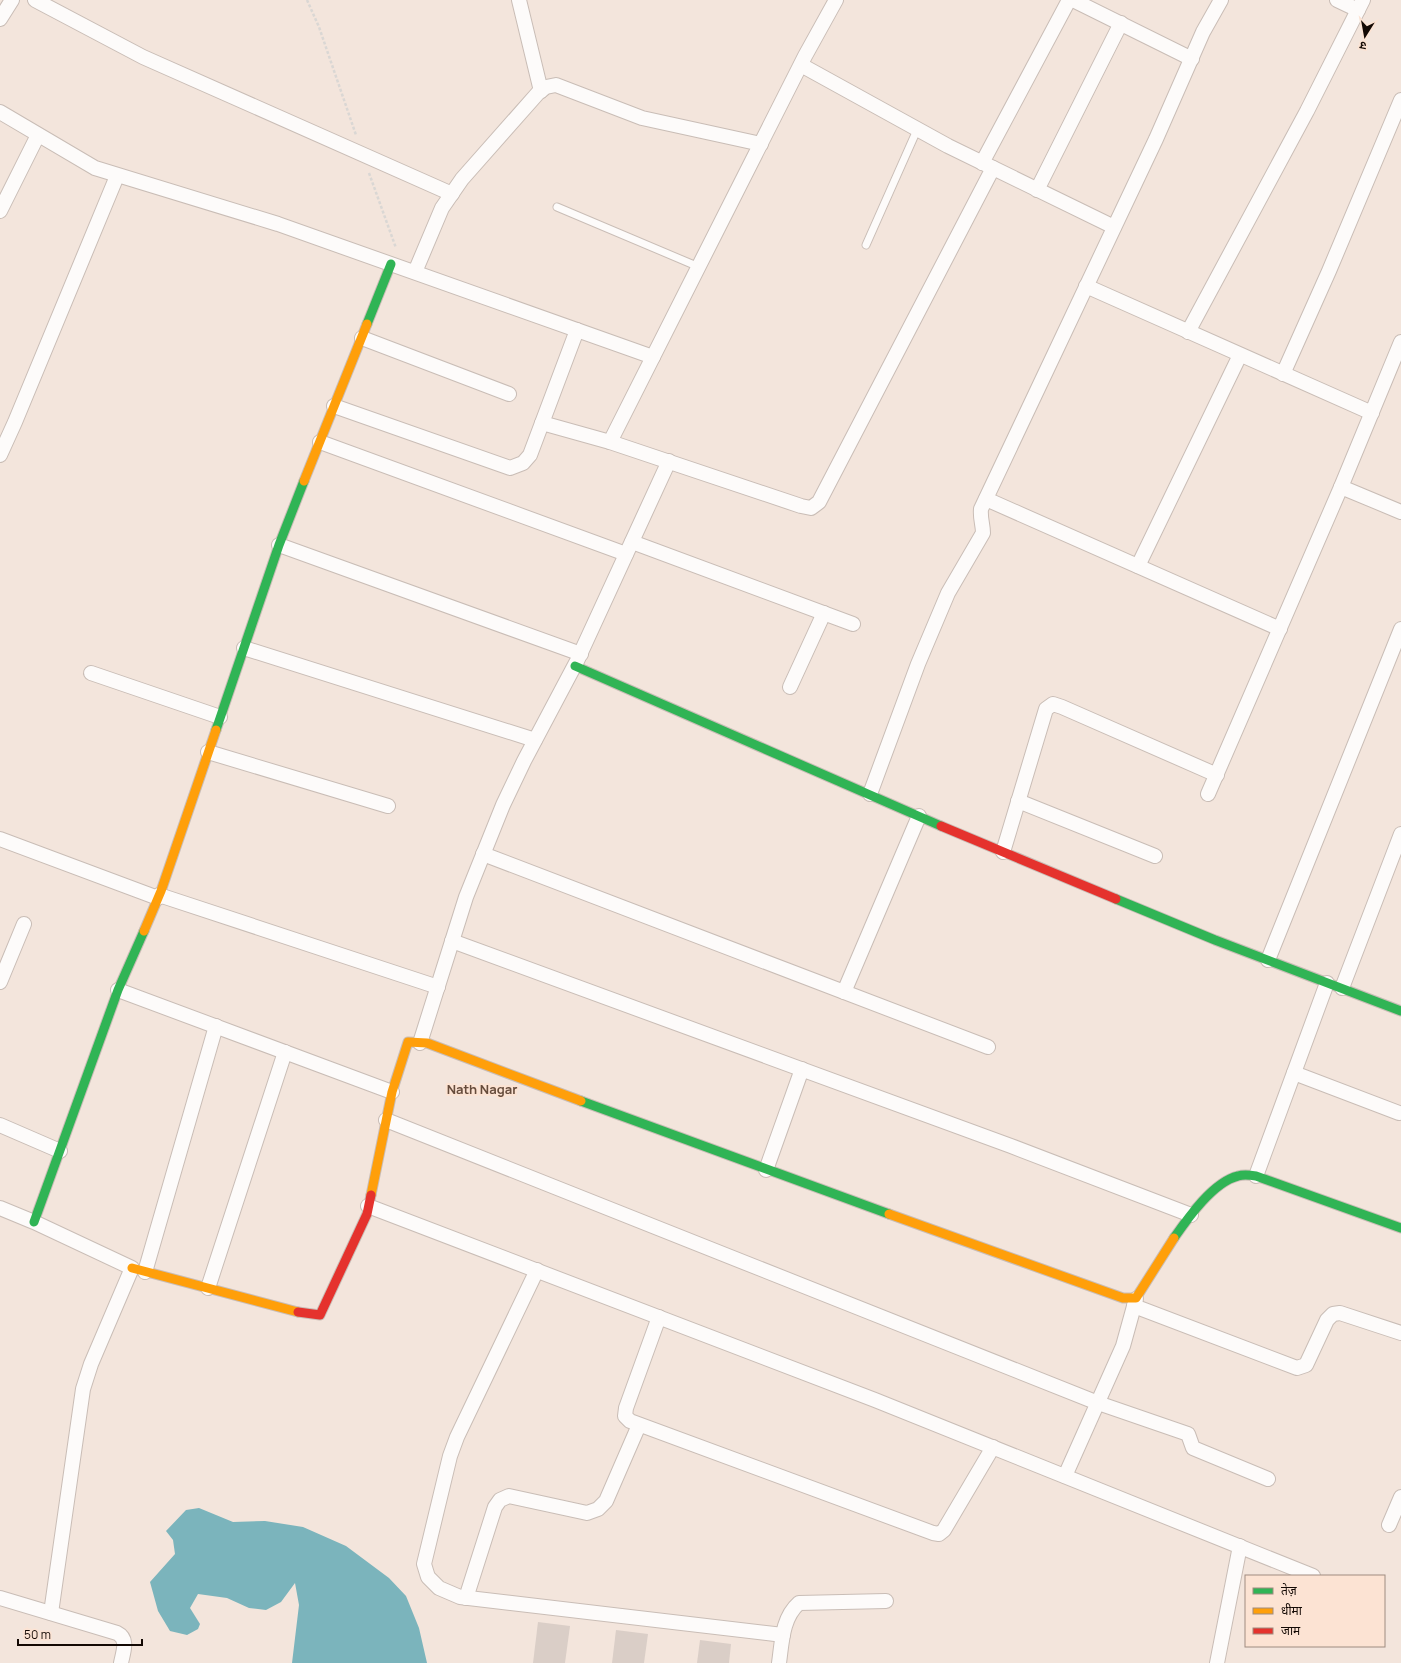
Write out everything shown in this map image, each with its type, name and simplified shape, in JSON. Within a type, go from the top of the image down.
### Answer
[{"type":"street","points":[[0,19],[12,0]]},
{"type":"street","points":[[35,0],[143,57],[452,194]]},
{"type":"street","points":[[519,0],[541,91]]},
{"type":"street","points":[[610,442],[801,65],[836,0]]},
{"type":"street","points":[[542,423],[610,442],[802,506],[811,508],[820,502],[1069,0]]},
{"type":"street","points":[[1073,0],[1192,58]]},
{"type":"street","points":[[870,794],[918,664],[948,593],[982,533],[983,528],[980,515],[986,499],[1192,58],[1221,0]]},
{"type":"street","points":[[1188,332],[1307,112],[1361,5],[1337,0]]},
{"type":"street","points":[[1037,190],[1121,23]]},
{"type":"street","points":[[801,65],[918,130],[988,166],[1114,227]]},
{"type":"street","points":[[415,272],[442,208],[462,179],[546,87],[556,86],[642,118],[761,144]]},
{"type":"street","points":[[1283,374],[1329,272],[1401,100]]},
{"type":"street","points":[[0,112],[88,165],[117,176],[278,224],[653,357]]},
{"type":"street","points":[[0,211],[38,135]]},
{"type":"street","points":[[0,455],[117,176]]},
{"type":"street","points":[[34,1222],[118,990],[158,897],[279,545],[391,264]]},
{"type":"street","points":[[1086,286],[1372,413]]},
{"type":"street","points":[[334,406],[510,468],[523,464],[530,455],[577,330]]},
{"type":"street","points":[[362,338],[508,394]]},
{"type":"street","points":[[1208,794],[1341,487],[1401,342]]},
{"type":"street","points":[[1138,566],[1240,355]]},
{"type":"street","points":[[320,442],[853,624]]},
{"type":"street","points":[[420,1043],[466,897],[503,805],[535,740],[578,660],[669,461]]},
{"type":"street","points":[[1341,487],[1401,512]]},
{"type":"street","points":[[986,499],[1280,629]]},
{"type":"street","points":[[279,545],[578,660],[870,794],[1003,852],[1215,940],[1401,1011]]},
{"type":"street","points":[[790,687],[824,613]]},
{"type":"street","points":[[1268,960],[1401,629]]},
{"type":"street","points":[[244,648],[535,740]]},
{"type":"street","points":[[91,674],[220,717]]},
{"type":"street","points":[[1003,852],[1046,709],[1053,704],[1217,775]]},
{"type":"street","points":[[208,752],[388,806]]},
{"type":"street","points":[[1018,801],[1154,856]]},
{"type":"street","points":[[844,992],[919,816]]},
{"type":"street","points":[[1342,988],[1401,834]]},
{"type":"street","points":[[0,839],[158,897],[438,987]]},
{"type":"street","points":[[483,854],[988,1047]]},
{"type":"street","points":[[0,982],[24,924]]},
{"type":"street","points":[[452,941],[1011,1146],[1191,1215]]},
{"type":"street","points":[[1256,1176],[1327,983]]},
{"type":"street","points":[[118,990],[392,1092]]},
{"type":"street","points":[[145,1272],[216,1026]]},
{"type":"street","points":[[0,1208],[34,1222],[132,1268],[306,1314],[320,1315],[367,1214],[392,1092],[408,1042],[427,1043],[766,1170],[1135,1302],[1297,1368],[1306,1365],[1327,1320],[1333,1314],[1340,1313],[1401,1333]]},
{"type":"street","points":[[208,1288],[285,1052]]},
{"type":"street","points":[[766,1170],[802,1070]]},
{"type":"street","points":[[1294,1073],[1399,1113]]},
{"type":"street","points":[[386,1120],[1098,1403],[1188,1434],[1193,1448],[1268,1479]]},
{"type":"street","points":[[0,1125],[60,1151]]},
{"type":"street","points":[[1065,1476],[1123,1346],[1135,1302],[1191,1215],[1208,1195],[1235,1177],[1244,1175],[1256,1176],[1401,1228]]},
{"type":"street","points":[[368,1206],[875,1400],[1311,1575]]},
{"type":"street","points":[[51,1613],[83,1389],[91,1364],[132,1268]]},
{"type":"street","points":[[537,1270],[457,1437],[450,1456],[424,1564],[428,1577],[439,1588],[460,1598],[783,1635]]},
{"type":"street","points":[[659,1317],[626,1408],[625,1416],[630,1421],[639,1425],[939,1534],[944,1530],[993,1447]]},
{"type":"street","points":[[466,1598],[495,1507],[500,1500],[509,1496],[587,1513],[598,1509],[606,1501],[639,1425]]},
{"type":"street","points":[[1389,1525],[1401,1497]]},
{"type":"street","points":[[1217,1663],[1240,1546]]},
{"type":"street","points":[[0,1598],[123,1636],[125,1641],[121,1663]]},
{"type":"street","points":[[779,1663],[784,1627],[792,1610],[798,1603],[886,1601]]},
{"type":"lane","points":[[866,245],[918,130]]},
{"type":"lane","points":[[558,207],[699,267]]},
{"type":"path","points":[[307,0],[320,27],[362,154],[396,245],[395,254],[391,264]]},
{"type":"water","points":[[199,1508],[233,1522],[265,1521],[303,1527],[346,1546],[389,1578],[406,1596],[419,1628],[427,1663],[292,1663],[299,1605],[295,1583],[281,1602],[266,1610],[249,1608],[227,1598],[198,1594],[190,1608],[200,1624],[198,1629],[187,1635],[170,1631],[158,1611],[150,1582],[175,1554],[173,1540],[166,1531],[186,1510]]},
{"type":"building","points":[[538,1622],[570,1626],[565,1663],[533,1663]]},
{"type":"building","points":[[616,1630],[648,1634],[644,1663],[612,1663]]},
{"type":"building","points":[[700,1640],[731,1644],[729,1663],[697,1663]]},
{"type":"traffic: fast","points":[[367,324],[391,264]]},
{"type":"traffic: fast","points":[[216,730],[279,545],[304,481]]},
{"type":"traffic: fast","points":[[575,666],[941,826]]},
{"type":"traffic: fast","points":[[1116,899],[1215,940],[1401,1011]]},
{"type":"traffic: fast","points":[[34,1222],[118,990],[144,931]]},
{"type":"traffic: fast","points":[[581,1101],[889,1214]]},
{"type":"traffic: fast","points":[[1174,1238],[1194,1211],[1219,1185],[1238,1176],[1245,1175],[1256,1176],[1401,1228]]},
{"type":"traffic: slow","points":[[304,481],[367,324]]},
{"type":"traffic: slow","points":[[144,931],[161,891],[216,730]]},
{"type":"traffic: slow","points":[[371,1195],[392,1092],[408,1042],[427,1043],[581,1101]]},
{"type":"traffic: slow","points":[[889,1214],[1123,1298],[1136,1298],[1174,1238]]},
{"type":"traffic: slow","points":[[132,1268],[298,1312]]},
{"type":"traffic: jam","points":[[941,826],[1116,899]]},
{"type":"traffic: jam","points":[[298,1312],[320,1315],[367,1214],[371,1195]]},
{"type":"district","name":"Nath Nagar","points":[[482,1089]]}]
